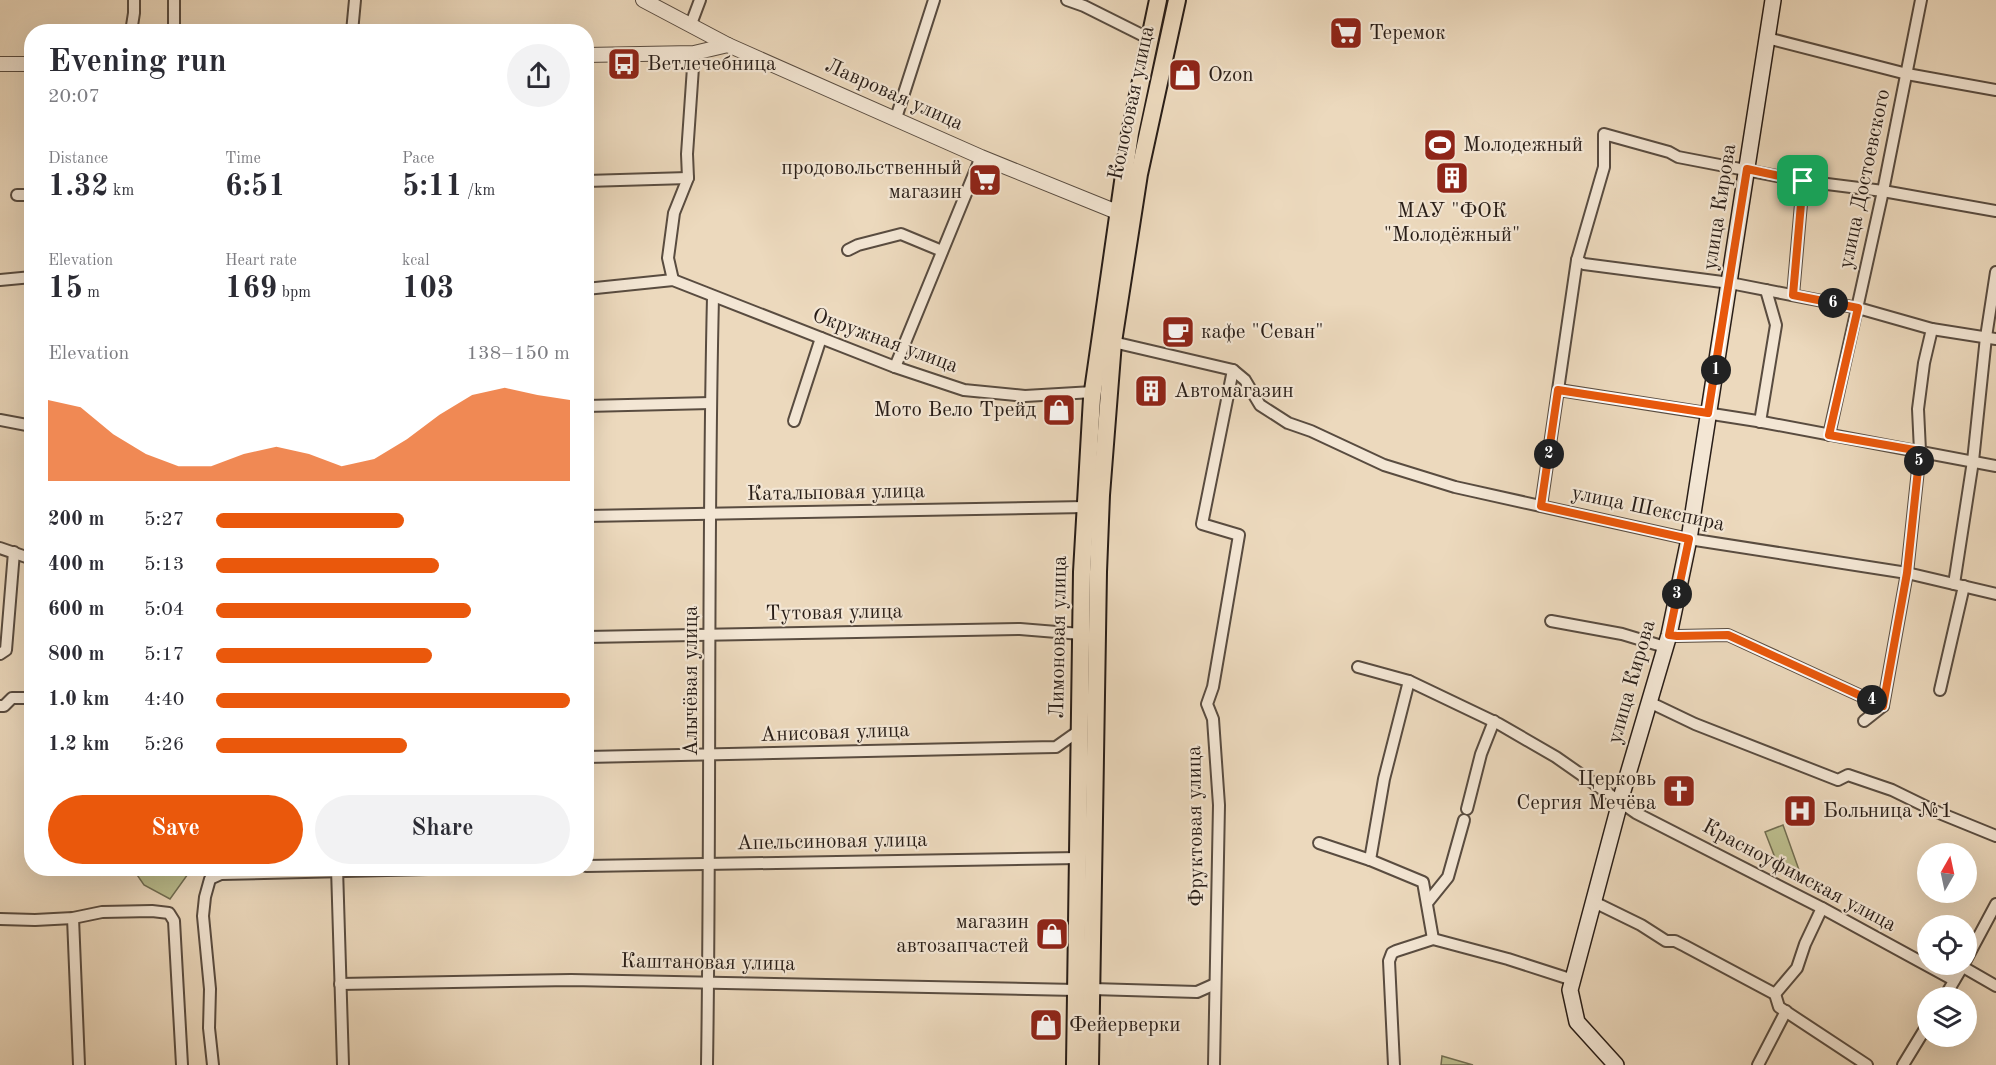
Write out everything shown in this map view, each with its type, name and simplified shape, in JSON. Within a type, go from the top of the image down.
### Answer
[{"type":"highway","name":"Колосовая улица","points":[[1125,213],[1130,133],[1158,0]]},
{"type":"highway","name":"Колосовая улица","points":[[1125,213],[1139,174],[1177,0]]},
{"type":"highway","name":"Лимоновая улица","points":[[1075,1065],[1084,989],[1101,495],[1125,213]]},
{"type":"highway","name":"Лимоновая улица","points":[[1090,1065],[1078,858],[1085,507],[1093,392],[1125,213]]},
{"type":"main road","name":"улица Кирова","points":[[1616,1065],[1577,1022],[1570,990],[1620,803],[1667,641],[1689,539],[1773,0]]},
{"type":"street","points":[[132,24],[134,0]]},
{"type":"street","points":[[174,0],[174,24]]},
{"type":"street","points":[[352,24],[354,0]]},
{"type":"street","name":"Лавровая улица","points":[[643,0],[728,45],[981,156],[1125,213]]},
{"type":"street","points":[[691,24],[700,0]]},
{"type":"street","points":[[896,118],[934,0]]},
{"type":"street","points":[[1067,0],[1150,39]]},
{"type":"street","name":"улица Достоевского","points":[[1829,435],[1883,191],[1921,0]]},
{"type":"street","points":[[1767,38],[1907,74],[1996,90]]},
{"type":"street","points":[[594,55],[694,54],[728,45]]},
{"type":"street","points":[[594,288],[673,280],[668,258],[674,213],[688,178],[687,154],[694,54]]},
{"type":"street","points":[[0,64],[24,64]]},
{"type":"street","points":[[1541,506],[1577,260],[1604,167],[1604,134],[1669,152],[1678,158],[1803,181],[1883,191],[1996,211]]},
{"type":"street","points":[[895,367],[981,156]]},
{"type":"street","points":[[594,181],[688,178]]},
{"type":"street","points":[[1793,295],[1803,181]]},
{"type":"street","points":[[17,195],[24,195]]},
{"type":"street","points":[[848,250],[858,245],[901,234],[942,251]]},
{"type":"street","points":[[1577,260],[1584,264],[1730,283],[1858,308],[1932,329],[1991,338]]},
{"type":"street","points":[[1940,690],[1959,585],[1973,461],[1991,338],[1996,272]]},
{"type":"street","points":[[0,280],[24,278]]},
{"type":"street","name":"Окружная улица","points":[[673,280],[895,367],[964,390],[1025,396],[1093,392]]},
{"type":"street","points":[[1760,422],[1776,325],[1766,290]]},
{"type":"street","name":"Алычёвая улица","points":[[707,1065],[713,297]]},
{"type":"street","points":[[1864,721],[1883,706],[1907,573],[1920,451],[1918,409],[1924,363],[1932,329]]},
{"type":"street","points":[[794,421],[821,338]]},
{"type":"street","points":[[1113,342],[1233,370]]},
{"type":"street","name":"улица Шекспира","points":[[1233,370],[1245,380],[1260,405],[1288,423],[1311,431],[1384,465],[1455,487],[1689,539],[1907,573],[1996,594]]},
{"type":"street","name":"Фруктовая улица","points":[[1214,1065],[1220,805],[1213,719],[1207,704],[1213,687],[1239,535],[1202,524],[1233,370]]},
{"type":"street","points":[[1558,390],[1760,422],[1996,466]]},
{"type":"street","points":[[594,406],[711,403]]},
{"type":"street","points":[[0,420],[24,424]]},
{"type":"street","name":"Катальповая улица","points":[[594,516],[1085,507]]},
{"type":"street","points":[[0,548],[24,556]]},
{"type":"street","points":[[0,654],[6,650],[14,552]]},
{"type":"street","points":[[1551,621],[1667,641],[1677,636],[1728,635],[1883,706]]},
{"type":"street","name":"Тутовая улица","points":[[594,637],[1020,629],[1081,634]]},
{"type":"street","name":"Красноуфимская улица","points":[[1358,667],[1409,681],[1494,721],[1556,757],[1636,813],[1822,908],[1954,980]]},
{"type":"street","points":[[1370,860],[1384,779],[1409,681]]},
{"type":"street","points":[[0,706],[4,706],[12,698],[24,698]]},
{"type":"street","points":[[1649,702],[1695,724],[1838,780],[1848,775],[1893,790],[1937,813],[1996,836]]},
{"type":"street","points":[[1427,903],[1448,877],[1481,754],[1494,721]]},
{"type":"street","name":"Анисовая улица","points":[[594,758],[1056,747],[1080,730]]},
{"type":"street","points":[[1319,843],[1370,860],[1423,882],[1433,939]]},
{"type":"street","name":"Апельсиновая улица","points":[[594,866],[1078,858]]},
{"type":"street","points":[[213,1065],[209,1028],[210,977],[203,916],[210,879],[217,876]]},
{"type":"street","points":[[337,876],[343,1065]]},
{"type":"street","points":[[1594,902],[1641,924],[1666,941],[1675,941],[1775,994],[1779,1007],[1867,1065]]},
{"type":"street","points":[[1977,940],[1996,904]]},
{"type":"street","points":[[1775,994],[1797,968],[1805,944],[1822,908]]},
{"type":"street","points":[[0,919],[73,918],[102,912],[152,911],[169,914],[174,921],[182,1065]]},
{"type":"street","points":[[73,918],[79,1065]]},
{"type":"street","points":[[1394,1065],[1389,961],[1392,953],[1396,951],[1433,939],[1508,959],[1573,980]]},
{"type":"street","points":[[1977,973],[1996,986]]},
{"type":"street","points":[[1950,987],[1957,975]]},
{"type":"street","name":"Каштановая улица","points":[[340,984],[571,980],[1197,992],[1215,984]]},
{"type":"street","points":[[1758,1065],[1786,1011]]},
{"type":"street","points":[[1903,1065],[1917,1042]]},
{"type":"green space","points":[[1783,825],[1804,884],[1781,873],[1765,832]]},
{"type":"green space","points":[[138,876],[187,876],[170,899],[144,885]]},
{"type":"green space","points":[[1442,1056],[1473,1065],[1441,1065]]},
{"type":"place","name":"Теремок","points":[[1346,33]]},
{"type":"place","name":"Ветлечебница","points":[[624,64]]},
{"type":"place","name":"Ozon","points":[[1185,75]]},
{"type":"place","name":"Молодежный","points":[[1440,145]]},
{"type":"place","name":"МАУ \"ФОК \"Молодёжный\"","points":[[1452,178]]},
{"type":"place","name":"продовольственный магазин","points":[[985,180]]},
{"type":"place","name":"кафе \"Севан\"","points":[[1178,332]]},
{"type":"place","name":"Автомагазин","points":[[1151,391]]},
{"type":"place","name":"Мото Вело Трейд","points":[[1059,410]]},
{"type":"place","name":"Церковь Сергия Мечёва","points":[[1679,791]]},
{"type":"place","name":"Больница №1","points":[[1800,811]]},
{"type":"place","name":"магазин автозапчастей","points":[[1052,934]]},
{"type":"place","name":"Фейерверки","points":[[1046,1025]]},
{"type":"route","points":[[1747,169],[1803,181],[1793,295],[1858,308],[1829,435],[1920,451],[1907,573],[1883,706],[1728,635],[1669,635],[1689,539],[1541,506],[1558,390],[1708,413],[1747,169]]}]
